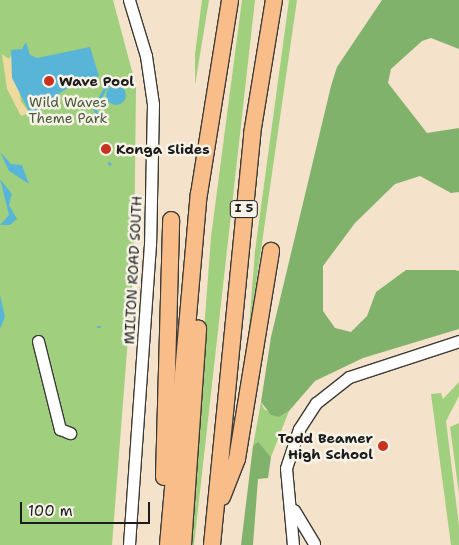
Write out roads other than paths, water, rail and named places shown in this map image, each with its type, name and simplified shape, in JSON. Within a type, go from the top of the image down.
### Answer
[{"type":"highway","points":[[168,545],[199,203],[230,0]]},
{"type":"highway","name":"I 5","points":[[212,545],[252,134],[274,0]]},
{"type":"highway","points":[[183,545],[206,225],[199,203]]},
{"type":"highway","points":[[162,545],[171,220]]},
{"type":"highway","points":[[215,513],[237,459],[271,251]]},
{"type":"highway","name":"I 5","points":[[201,545],[223,418]]},
{"type":"street","name":"MILTON ROAD SOUTH","points":[[129,0],[151,80],[153,132],[150,244],[129,545]]},
{"type":"street","points":[[38,341],[60,429],[70,434]]},
{"type":"street","points":[[315,544],[295,545],[286,485],[294,441],[324,394],[356,374],[459,341]]},
{"type":"street","points":[[286,485],[299,523],[315,544]]},
{"type":"water","name":"Wave Pool","points":[[26,42],[30,55],[37,58],[90,47],[99,76],[73,85],[39,106],[38,114],[31,115],[12,78],[11,50],[22,49]]},
{"type":"water","points":[[116,85],[123,88],[126,95],[123,102],[116,105],[109,102],[106,95],[109,88]]},
{"type":"water","points":[[0,152],[11,164],[22,165],[29,184],[9,171]]},
{"type":"water","points":[[0,179],[12,194],[9,205],[17,219],[10,225],[0,225],[9,215]]},
{"type":"water","points":[[0,295],[5,317],[0,329]]},
{"type":"waterway","points":[[100,122],[94,108],[107,85],[114,83]]},
{"type":"place","name":"Wave Pool","points":[[49,81]]},
{"type":"place","name":"Konga Slides","points":[[106,149]]},
{"type":"place","name":"Todd Beamer High School","points":[[383,446]]},
{"type":"park label","name":"Wild Waves Theme Park","points":[[68,110]]}]
